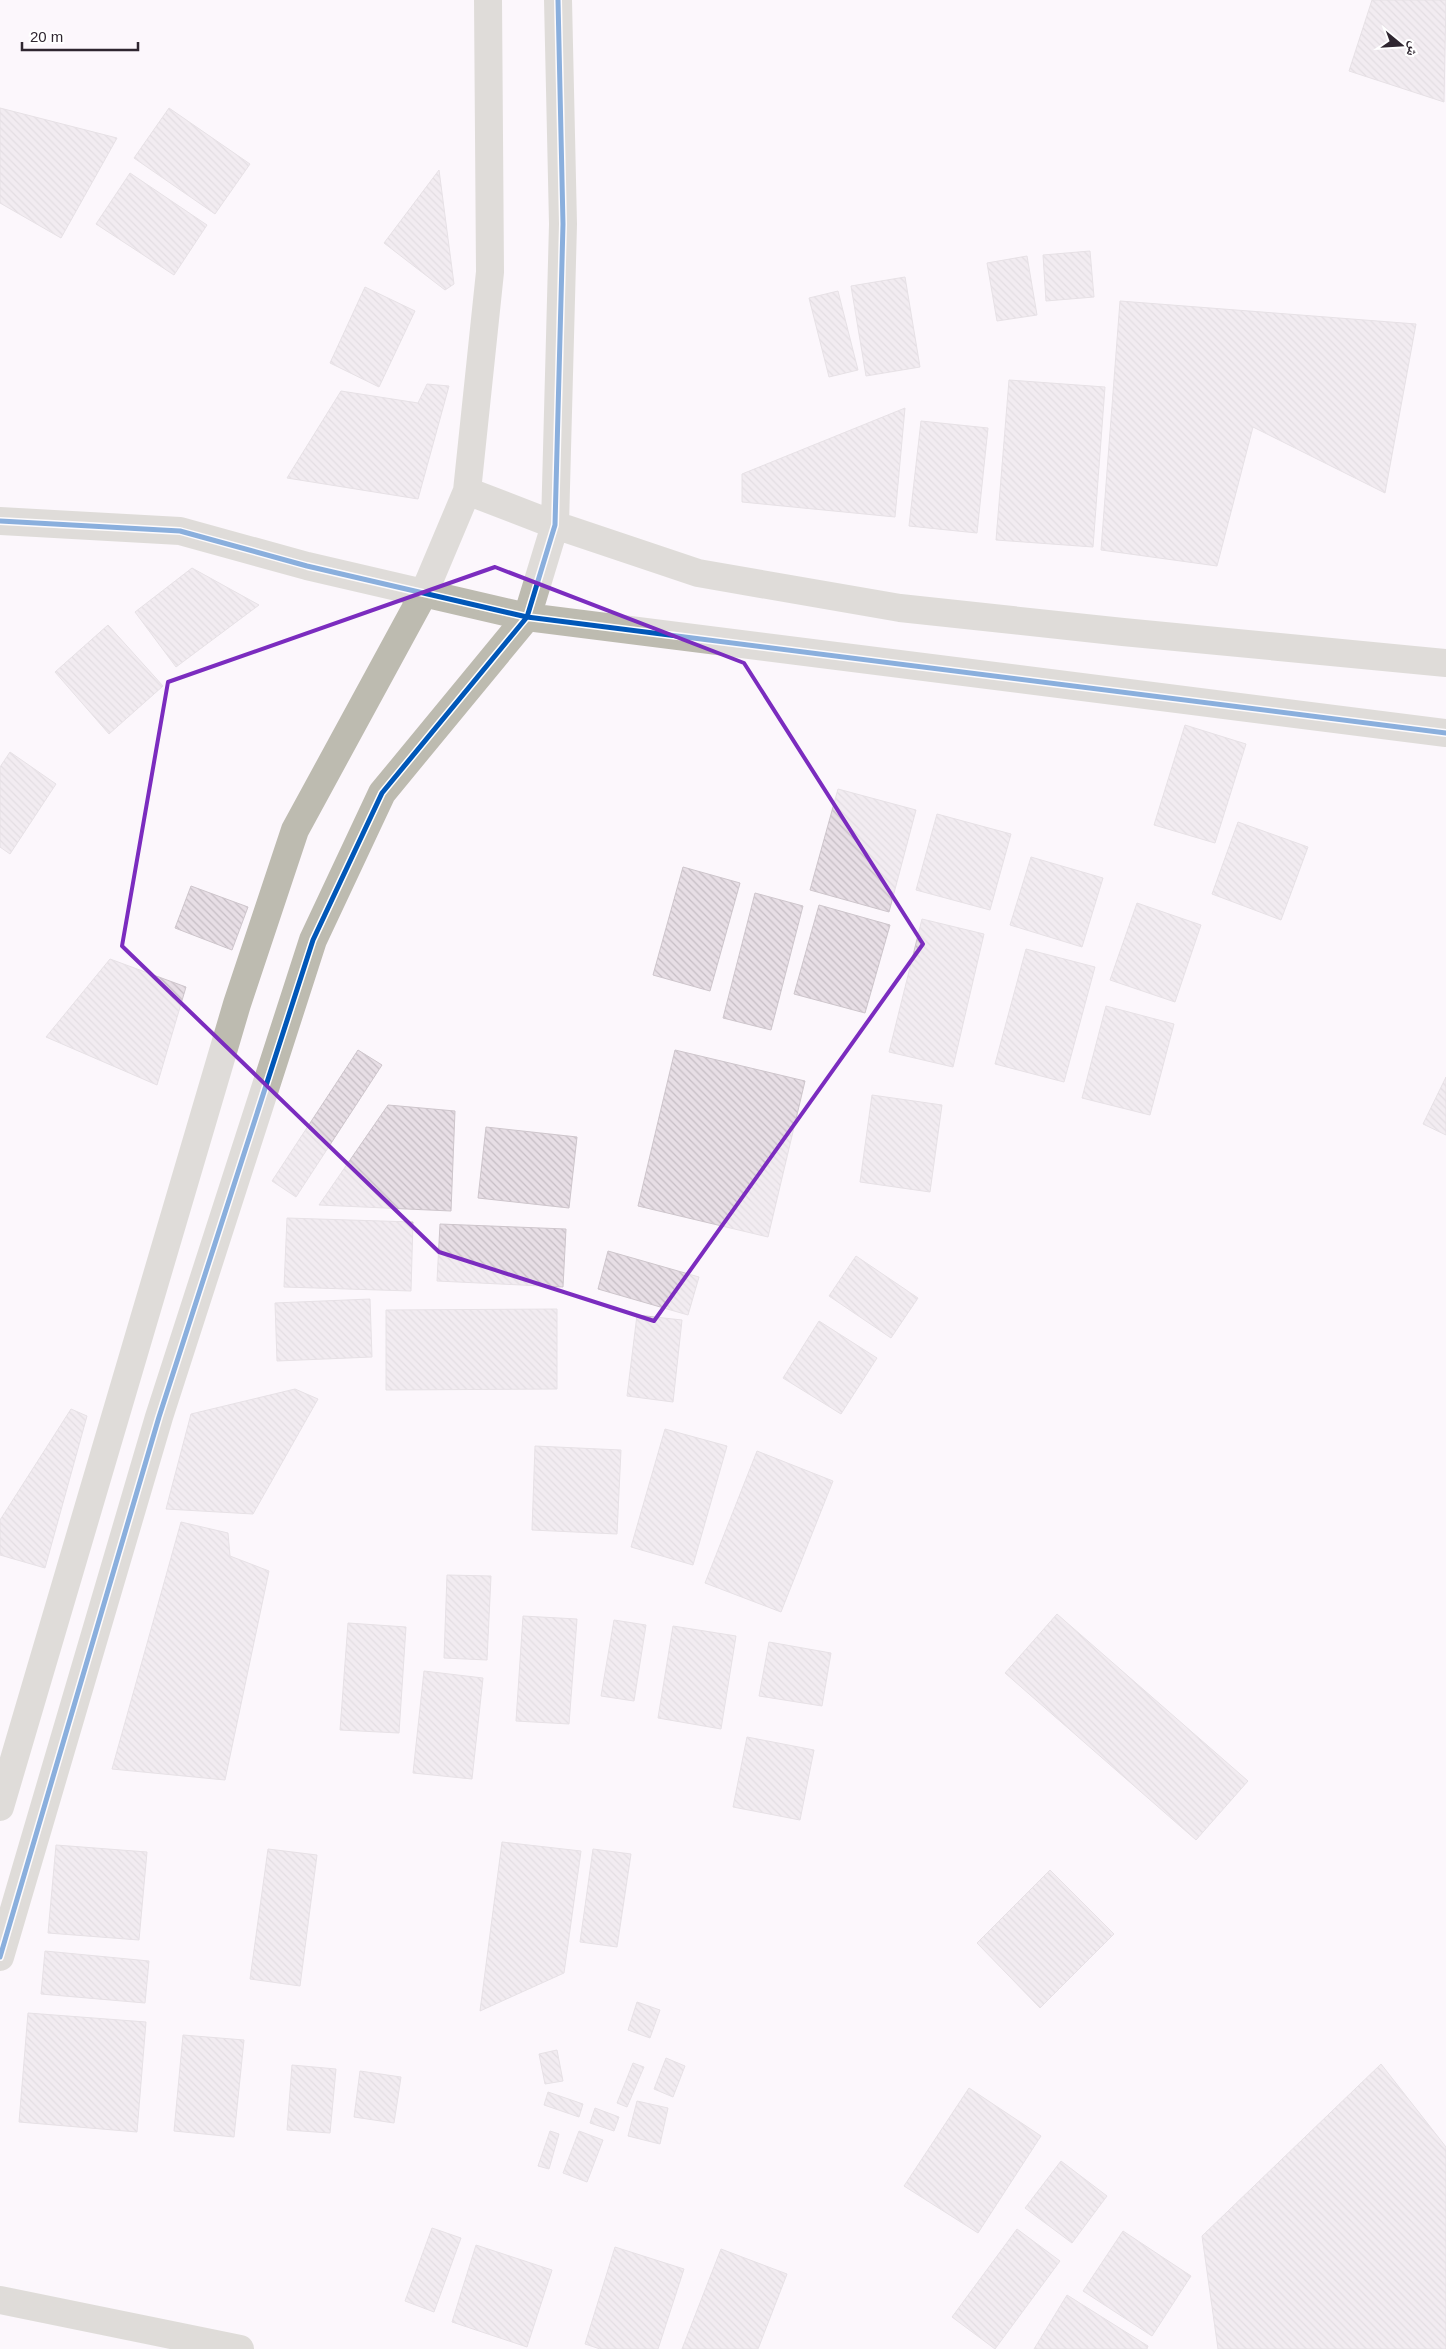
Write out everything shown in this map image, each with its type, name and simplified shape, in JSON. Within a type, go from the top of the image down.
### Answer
[{"type":"street","points":[[0,1807],[234,1013],[295,830],[424,593],[467,490],[490,272],[488,0]]},
{"type":"street","points":[[0,1957],[6,1912],[159,1417],[314,940],[382,793],[527,617],[555,525],[562,224],[558,0]]},
{"type":"street","points":[[467,490],[555,525],[698,573],[900,608],[1123,632],[1446,663]]},
{"type":"street","points":[[0,521],[180,531],[307,566],[527,617],[1446,733]]},
{"type":"street","points":[[0,2300],[240,2349]]},
{"type":"highlighted area","points":[[495,567],[744,663],[923,944],[654,1321],[439,1252],[122,946],[168,682]]},
{"type":"building","points":[[1372,0],[1446,0],[1444,102],[1349,71]]},
{"type":"building","points":[[0,108],[117,138],[61,238],[0,203]]},
{"type":"building","points":[[169,108],[250,164],[215,214],[134,158]]},
{"type":"building","points":[[439,170],[454,284],[445,290],[384,243]]},
{"type":"building","points":[[130,173],[207,225],[174,275],[96,224]]},
{"type":"building","points":[[1090,251],[1094,297],[1046,301],[1043,255]]},
{"type":"building","points":[[1027,256],[1037,315],[997,321],[987,263]]},
{"type":"building","points":[[905,277],[920,367],[866,376],[851,286]]},
{"type":"building","points":[[365,287],[415,311],[379,387],[330,363]]},
{"type":"building","points":[[838,291],[858,370],[829,377],[809,298]]},
{"type":"building","points":[[1120,301],[1416,324],[1385,493],[1253,427],[1217,566],[1101,550]]},
{"type":"building","points":[[1009,380],[1105,387],[1093,547],[996,540]]},
{"type":"building","points":[[427,384],[449,386],[418,499],[287,478],[341,391],[418,403]]},
{"type":"building","points":[[905,408],[895,517],[742,502],[742,474]]},
{"type":"building","points":[[921,421],[988,428],[977,533],[909,526]]},
{"type":"building","points":[[192,568],[259,605],[176,667],[135,612]]},
{"type":"building","points":[[108,625],[163,686],[109,734],[55,672]]},
{"type":"building","points":[[1185,725],[1246,744],[1215,843],[1154,825]]},
{"type":"building","points":[[10,752],[56,784],[10,854],[0,847],[0,767]]},
{"type":"building","points":[[838,789],[916,810],[889,912],[810,890]]},
{"type":"building","points":[[937,814],[1011,834],[990,910],[916,890]]},
{"type":"building","points":[[1238,822],[1308,847],[1281,920],[1212,894]]},
{"type":"building","points":[[1031,857],[1103,878],[1082,947],[1010,925]]},
{"type":"building","points":[[683,867],[740,883],[710,991],[653,975]]},
{"type":"building","points":[[191,886],[248,907],[232,950],[175,928]]},
{"type":"building","points":[[755,893],[803,906],[771,1030],[723,1018]]},
{"type":"building","points":[[1137,903],[1201,925],[1175,1002],[1110,980]]},
{"type":"building","points":[[819,905],[890,925],[865,1013],[794,994]]},
{"type":"building","points":[[922,919],[984,934],[953,1067],[889,1052]]},
{"type":"building","points":[[1026,949],[1095,967],[1064,1082],[995,1064]]},
{"type":"building","points":[[110,959],[186,987],[157,1085],[46,1037]]},
{"type":"building","points":[[1106,1006],[1174,1024],[1150,1115],[1082,1098]]},
{"type":"building","points":[[358,1050],[382,1065],[296,1197],[272,1181]]},
{"type":"building","points":[[675,1050],[805,1081],[768,1237],[638,1206]]},
{"type":"building","points":[[1446,1077],[1446,1135],[1423,1124]]},
{"type":"building","points":[[872,1095],[942,1105],[930,1192],[860,1182]]},
{"type":"building","points":[[388,1105],[455,1111],[451,1211],[319,1205]]},
{"type":"building","points":[[486,1127],[577,1137],[569,1208],[478,1198]]},
{"type":"building","points":[[287,1218],[413,1222],[411,1291],[284,1287]]},
{"type":"building","points":[[440,1224],[566,1229],[563,1287],[437,1281]]},
{"type":"building","points":[[608,1251],[699,1277],[688,1315],[598,1289]]},
{"type":"building","points":[[856,1256],[918,1298],[891,1338],[829,1296]]},
{"type":"building","points":[[370,1299],[372,1357],[277,1361],[275,1303]]},
{"type":"building","points":[[557,1309],[557,1389],[386,1390],[386,1310]]},
{"type":"building","points":[[637,1315],[682,1320],[673,1402],[627,1396]]},
{"type":"building","points":[[819,1321],[877,1358],[841,1414],[783,1378]]},
{"type":"building","points":[[295,1389],[318,1399],[253,1514],[166,1509],[191,1414]]},
{"type":"building","points":[[71,1409],[87,1416],[45,1568],[0,1555],[0,1520]]},
{"type":"building","points":[[665,1429],[727,1446],[693,1565],[631,1547]]},
{"type":"building","points":[[535,1446],[621,1450],[617,1534],[532,1530]]},
{"type":"building","points":[[757,1451],[833,1481],[781,1612],[705,1583]]},
{"type":"building","points":[[181,1522],[228,1533],[230,1556],[269,1571],[225,1780],[112,1769]]},
{"type":"building","points":[[447,1575],[491,1576],[487,1660],[444,1658]]},
{"type":"building","points":[[1057,1614],[1248,1781],[1196,1840],[1005,1673]]},
{"type":"building","points":[[523,1616],[577,1619],[569,1724],[516,1721]]},
{"type":"building","points":[[614,1620],[646,1625],[634,1701],[601,1696]]},
{"type":"building","points":[[348,1623],[406,1627],[399,1733],[340,1730]]},
{"type":"building","points":[[673,1626],[736,1636],[721,1729],[658,1718]]},
{"type":"building","points":[[769,1642],[831,1653],[822,1706],[759,1696]]},
{"type":"building","points":[[424,1671],[483,1678],[472,1779],[413,1773]]},
{"type":"building","points":[[747,1737],[814,1750],[800,1820],[733,1807]]},
{"type":"building","points":[[502,1842],[581,1851],[564,1973],[480,2011]]},
{"type":"building","points":[[56,1845],[147,1852],[139,1940],[48,1933]]},
{"type":"building","points":[[268,1849],[317,1855],[300,1986],[250,1979]]},
{"type":"building","points":[[593,1849],[631,1854],[617,1947],[580,1942]]},
{"type":"building","points":[[1050,1870],[1114,1934],[1040,2008],[977,1943]]},
{"type":"building","points":[[45,1951],[149,1961],[145,2003],[41,1994]]},
{"type":"building","points":[[637,2002],[660,2010],[650,2038],[628,2030]]},
{"type":"building","points":[[28,2013],[146,2022],[137,2132],[19,2122]]},
{"type":"building","points":[[183,2035],[244,2040],[234,2137],[174,2131]]},
{"type":"building","points":[[557,2050],[563,2081],[545,2084],[539,2054]]},
{"type":"building","points":[[666,2058],[685,2066],[673,2097],[654,2089]]},
{"type":"building","points":[[633,2063],[644,2067],[627,2107],[617,2103]]},
{"type":"building","points":[[1381,2064],[1446,2147],[1446,2349],[1218,2349],[1202,2236]]},
{"type":"building","points":[[292,2065],[336,2069],[330,2133],[287,2130]]},
{"type":"building","points":[[360,2071],[401,2077],[394,2123],[354,2117]]},
{"type":"building","points":[[969,2088],[1041,2136],[978,2233],[904,2186]]},
{"type":"building","points":[[548,2092],[583,2104],[579,2117],[544,2105]]},
{"type":"building","points":[[637,2101],[668,2108],[660,2144],[628,2136]]},
{"type":"building","points":[[595,2108],[619,2117],[614,2131],[590,2123]]},
{"type":"building","points":[[550,2131],[559,2134],[549,2169],[538,2166]]},
{"type":"building","points":[[579,2131],[603,2140],[587,2182],[563,2173]]},
{"type":"building","points":[[1061,2161],[1107,2196],[1072,2243],[1025,2208]]},
{"type":"building","points":[[432,2228],[461,2238],[434,2312],[405,2301]]},
{"type":"building","points":[[1017,2229],[1060,2261],[995,2349],[952,2317]]},
{"type":"building","points":[[1123,2231],[1191,2276],[1152,2336],[1083,2291]]},
{"type":"building","points":[[476,2245],[552,2270],[527,2347],[452,2322]]},
{"type":"building","points":[[615,2247],[684,2269],[658,2349],[600,2349],[585,2344]]},
{"type":"building","points":[[721,2249],[787,2274],[758,2349],[682,2349]]},
{"type":"building","points":[[1067,2295],[1148,2346],[1147,2349],[1034,2349]]},
{"type":"cycle path","points":[[0,1957],[159,1417],[313,940],[382,793],[527,617],[555,525],[563,224],[558,0]]},
{"type":"cycle path","points":[[0,521],[180,531],[307,566],[527,617],[1446,733]]}]
